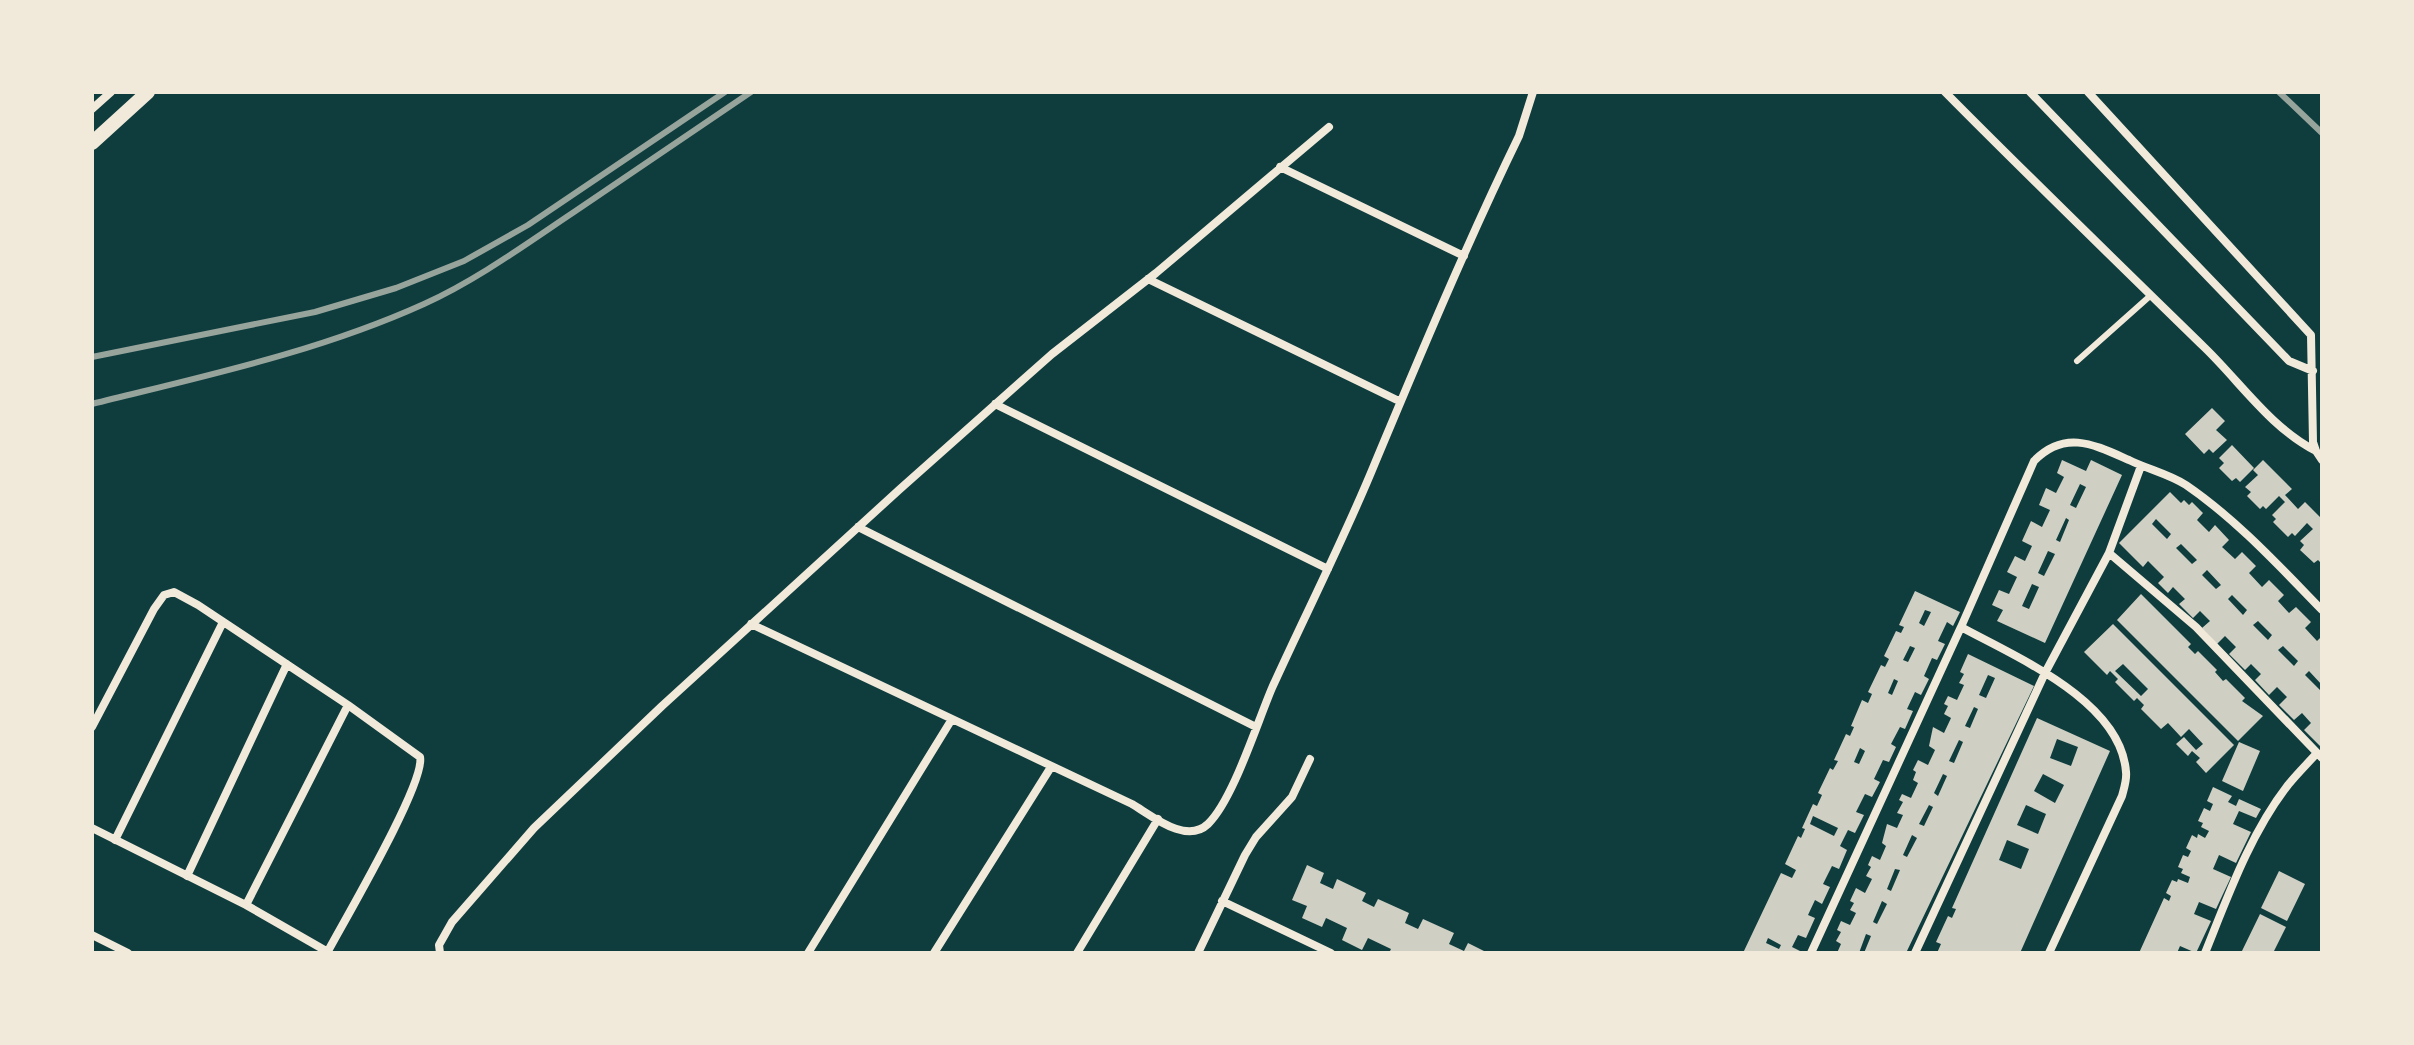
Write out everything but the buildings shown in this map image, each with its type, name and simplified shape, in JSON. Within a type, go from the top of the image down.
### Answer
[{"type":"street","points":[[92,109],[111,92]]},
{"type":"street","points":[[92,143],[148,92]]},
{"type":"street","points":[[751,624],[1132,804],[1177,830],[1191,831],[1207,826],[1224,802],[1375,464],[1399,401],[1519,136],[1533,92]]},
{"type":"street","points":[[1945,92],[2207,350],[2283,430],[2316,451],[2322,460]]},
{"type":"street","points":[[2030,92],[2289,361],[2313,371]]},
{"type":"street","points":[[2088,92],[2311,335],[2316,451]]},
{"type":"street","points":[[440,953],[439,945],[452,922],[534,828],[751,624],[1077,333],[1148,279],[1329,127]]},
{"type":"street","points":[[1280,167],[1464,256]]},
{"type":"street","points":[[1148,279],[1399,401]]},
{"type":"street","points":[[995,404],[1328,569]]},
{"type":"street","points":[[1811,953],[1961,627],[2021,487],[2034,461],[2052,446],[2069,442],[2088,443],[2184,484],[2268,554],[2322,610]]},
{"type":"street","points":[[1915,953],[2045,673],[2109,553],[2141,466]]},
{"type":"street","points":[[858,527],[1256,727]]},
{"type":"street","points":[[2109,553],[2196,627],[2320,755],[2287,787],[2260,831],[2231,887],[2205,953]]},
{"type":"street","points":[[92,727],[154,609],[164,595],[174,592],[412,749],[420,757],[421,765],[410,795],[328,952],[246,905],[92,828]]},
{"type":"street","points":[[115,840],[223,622]]},
{"type":"street","points":[[1961,627],[2045,673],[2100,715],[2123,753],[2127,775],[2122,796],[2049,953]]},
{"type":"street","points":[[187,876],[287,664]]},
{"type":"street","points":[[246,905],[348,705]]},
{"type":"street","points":[[808,953],[952,719]]},
{"type":"street","points":[[1198,953],[1256,837],[1292,797],[1310,759]]},
{"type":"street","points":[[934,953],[1051,767]]},
{"type":"street","points":[[1077,953],[1158,819]]},
{"type":"street","points":[[1222,901],[1316,950],[1331,953]]},
{"type":"street","points":[[92,935],[113,950],[128,953]]},
{"type":"lane","points":[[2077,361],[2150,296]]},
{"type":"railway","points":[[92,357],[315,312],[396,288],[464,261],[528,225],[725,92]]},
{"type":"railway","points":[[92,404],[302,349],[424,304],[501,261],[751,92]]},
{"type":"railway","points":[[2279,92],[2322,133]]}]
